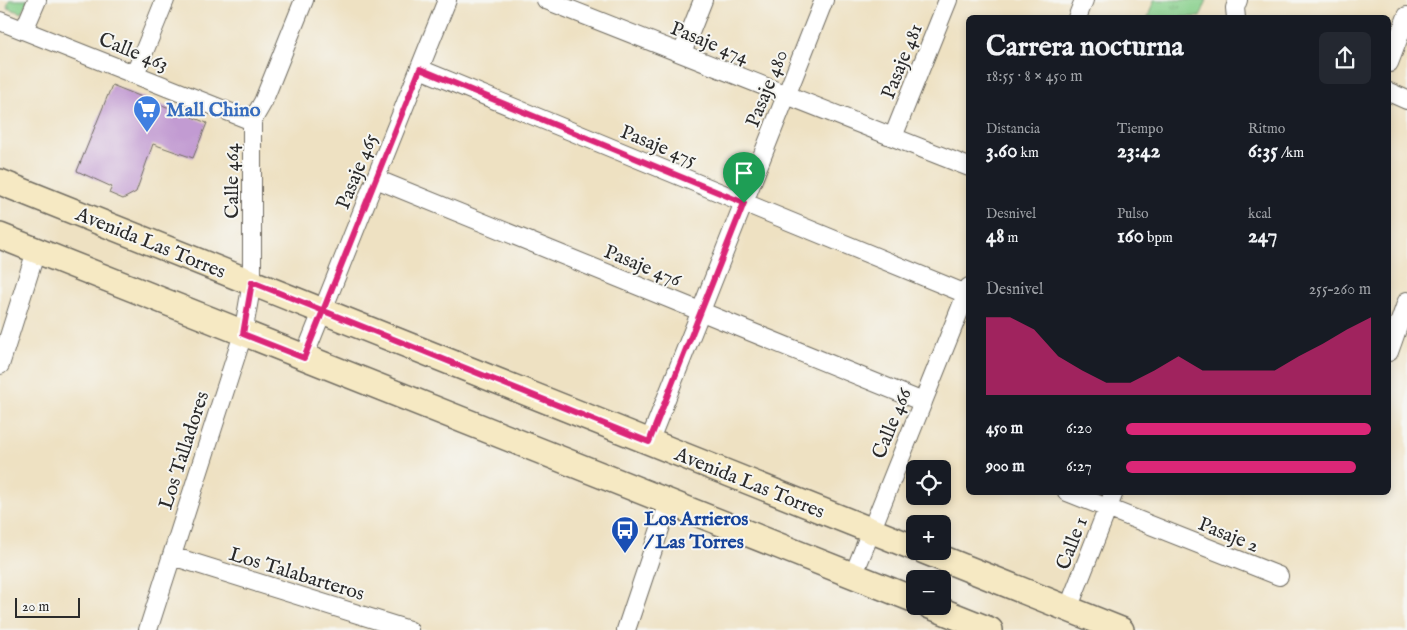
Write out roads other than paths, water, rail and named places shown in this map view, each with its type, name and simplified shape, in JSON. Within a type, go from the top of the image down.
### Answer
[{"type":"main road","name":"Avenida Las Torres","points":[[0,182],[906,544]]},
{"type":"main road","points":[[0,236],[906,597]]},
{"type":"main road","points":[[946,560],[1121,630]]},
{"type":"main road","points":[[951,614],[990,630]]},
{"type":"street","points":[[24,30],[37,0]]},
{"type":"street","points":[[135,74],[165,0]]},
{"type":"street","name":"Calle 464","points":[[252,282],[252,121],[264,102],[304,0]]},
{"type":"street","name":"Pasaje 465","points":[[304,358],[447,0]]},
{"type":"street","name":"Pasaje 474","points":[[546,0],[581,6],[682,53],[966,166]]},
{"type":"street","points":[[682,53],[703,0]]},
{"type":"street","name":"Pasaje 480","points":[[649,442],[824,0]]},
{"type":"street","name":"Pasaje 481","points":[[893,137],[948,0]]},
{"type":"street","points":[[1078,15],[1084,0]]},
{"type":"street","points":[[1236,15],[1235,8],[1238,0]]},
{"type":"street","points":[[1391,58],[1407,16]]},
{"type":"street","name":"Calle 463","points":[[0,20],[252,121]]},
{"type":"street","name":"Pasaje 475","points":[[420,69],[744,203],[966,290]]},
{"type":"street","points":[[1391,93],[1407,100]]},
{"type":"street","name":"Pasaje 476","points":[[376,179],[923,402]]},
{"type":"street","points":[[0,365],[36,251]]},
{"type":"street","name":"Los Talladores","points":[[148,630],[243,334],[252,282]]},
{"type":"street","name":"Calle 466","points":[[853,576],[966,293]]},
{"type":"street","points":[[1391,346],[1407,301]]},
{"type":"street","name":"Pasaje 2","points":[[1084,495],[1111,500],[1279,576]]},
{"type":"street","name":"Calle 1","points":[[1068,609],[1111,500]]},
{"type":"street","points":[[626,630],[669,502]]},
{"type":"street","name":"Los Talabarteros","points":[[172,556],[409,630]]},
{"type":"place","name":"Mall Chino","points":[[147,133]]},
{"type":"place","name":"Los Arrieros / Las Torres","points":[[625,554]]}]
